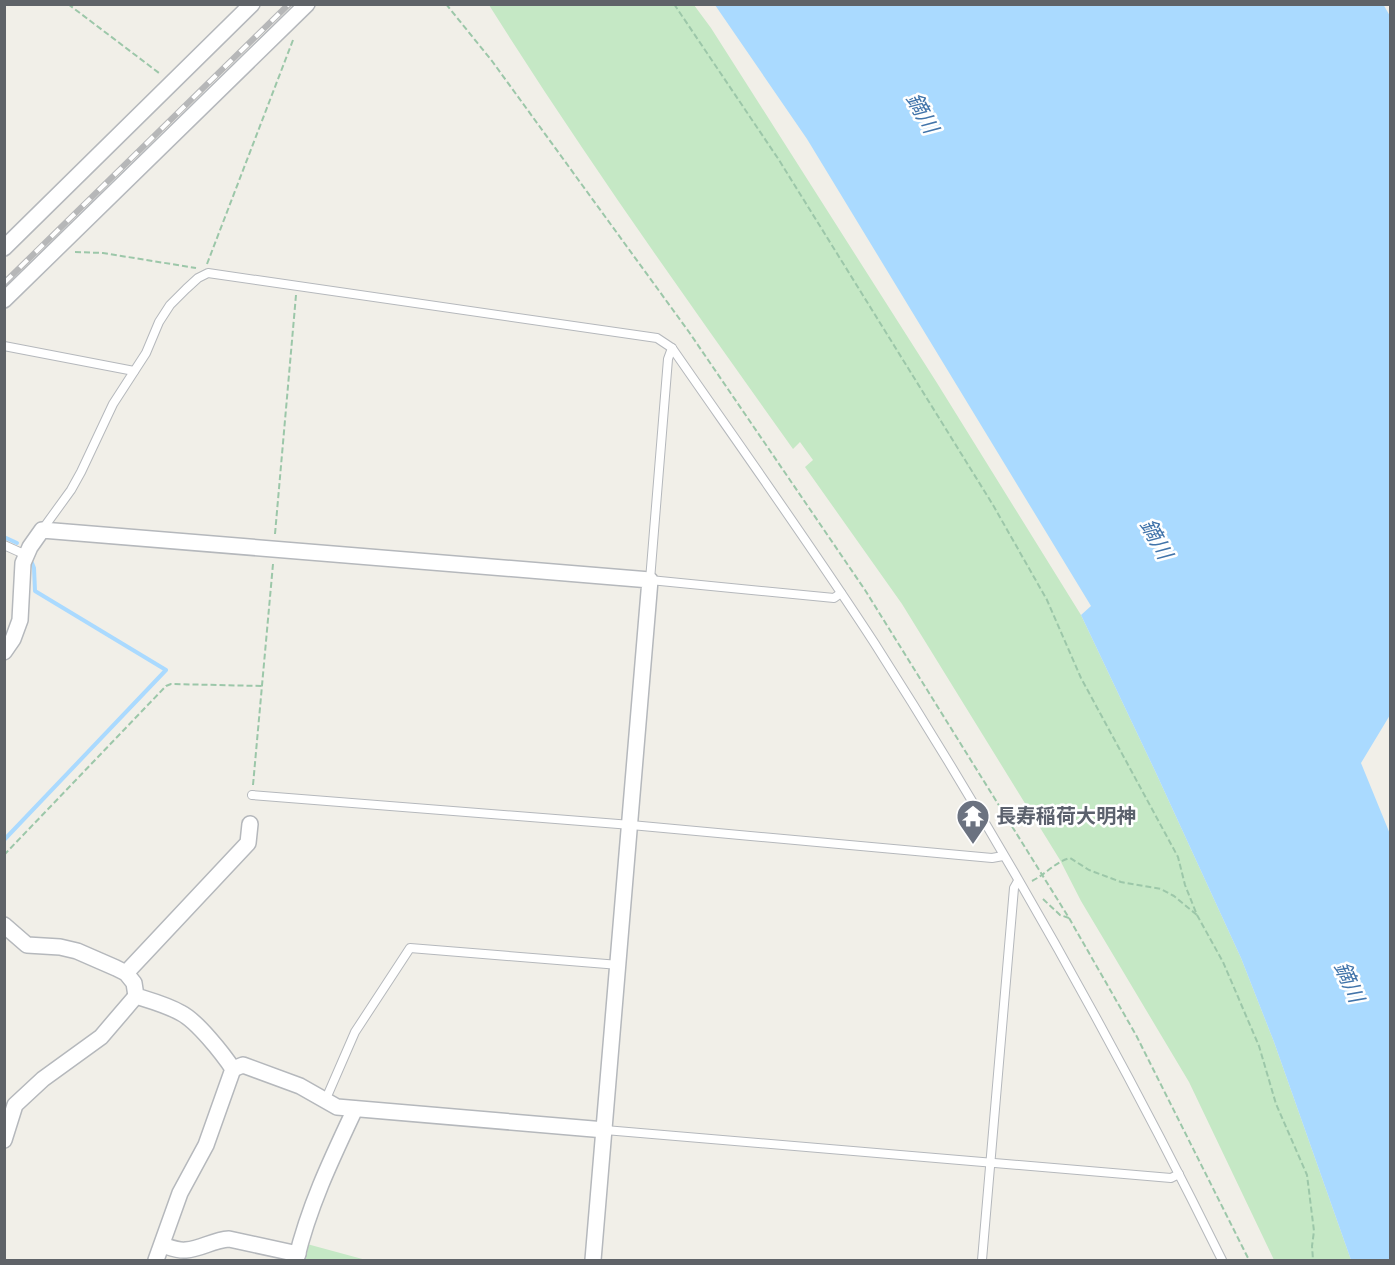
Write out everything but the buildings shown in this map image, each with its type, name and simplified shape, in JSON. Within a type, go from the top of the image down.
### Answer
[{"type":"street","points":[[4,248],[252,4]]},
{"type":"street","points":[[4,300],[307,4]]},
{"type":"street","points":[[4,652],[20,620],[22,574],[26,555],[42,530],[650,580],[593,1260]]},
{"type":"street","points":[[126,974],[248,843],[250,824]]},
{"type":"street","points":[[4,925],[27,945],[60,947],[77,951],[126,974],[134,982],[136,996],[101,1036],[44,1079],[15,1105],[4,1140]]},
{"type":"street","points":[[136,996],[160,1003],[184,1014],[233,1069]]},
{"type":"street","points":[[156,1260],[180,1193],[206,1145],[233,1069],[243,1065],[300,1086],[337,1107],[605,1130]]},
{"type":"street","points":[[162,1245],[183,1251],[218,1240],[229,1239],[297,1257],[318,1186],[355,1109]]},
{"type":"lane","points":[[42,530],[71,490],[113,404],[146,353],[159,322],[170,305],[206,273],[657,338],[672,348],[841,593],[920,716],[1096,1014],[1222,1260]]},
{"type":"lane","points":[[4,346],[134,371]]},
{"type":"lane","points":[[672,348],[668,359],[650,580],[834,598],[841,593]]},
{"type":"lane","points":[[4,544],[26,555]]},
{"type":"lane","points":[[252,795],[631,825],[992,858],[1003,856]]},
{"type":"lane","points":[[982,1260],[1014,888],[1018,881]]},
{"type":"lane","points":[[325,1101],[355,1032],[410,948],[619,966]]},
{"type":"lane","points":[[605,1130],[1171,1178],[1179,1174]]},
{"type":"path","points":[[68,4],[172,83]]},
{"type":"path","points":[[674,4],[779,160],[993,505],[1047,600],[1081,678],[1178,858],[1185,885],[1197,915],[1223,962],[1259,1046],[1276,1104],[1307,1175],[1314,1231],[1313,1260]]},
{"type":"path","points":[[58,246],[70,252],[103,253],[192,266],[206,273],[208,257],[293,38]]},
{"type":"path","points":[[4,855],[166,686],[171,684],[262,686]]},
{"type":"path","points":[[1027,884],[1042,876],[1060,860],[1070,858],[1089,870],[1120,882],[1161,889],[1174,896],[1197,915]]},
{"type":"green space","points":[[489,5],[694,5],[711,28],[937,383],[1081,615],[1241,958],[1274,1042],[1351,1260],[1274,1260],[1189,1082],[1081,901],[1060,860],[902,604],[805,467],[813,460],[800,442],[793,449],[600,173]]},
{"type":"green space","points":[[307,1244],[366,1260],[302,1260]]},
{"type":"water","name":"鏑川","points":[[1383,4],[1390,16],[1390,715],[1361,763],[1390,834],[1390,1260],[1351,1260],[1274,1042],[1241,958],[1081,615],[1091,606],[807,139],[715,5]]},
{"type":"waterway","points":[[4,537],[17,543]]},
{"type":"waterway","points":[[4,840],[166,670],[35,591],[32,563]]},
{"type":"railway","points":[[4,283],[289,4]]},
{"type":"place","name":"長寿稲荷大明神","points":[[973,845]]}]
